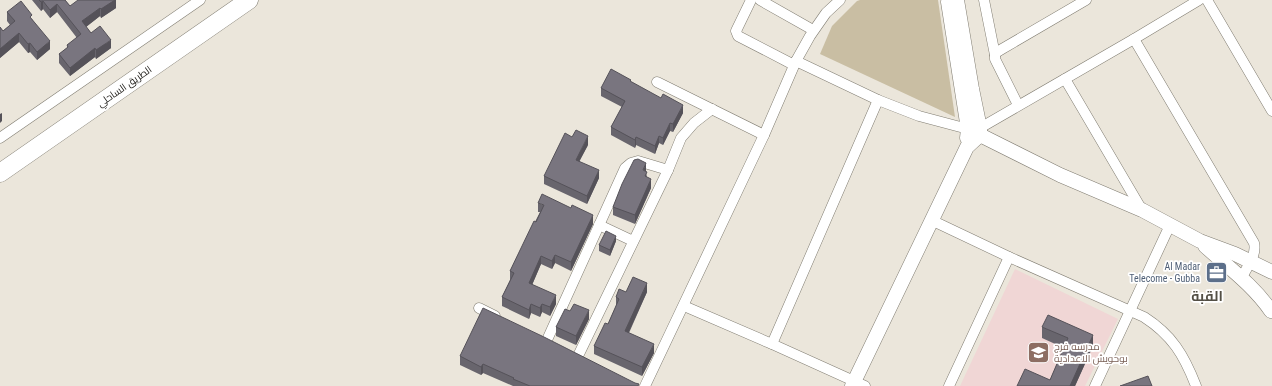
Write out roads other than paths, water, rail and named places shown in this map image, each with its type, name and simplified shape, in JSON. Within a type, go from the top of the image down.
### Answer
[{"type":"highway","name":"الطريق الساحلي","points":[[0,173],[246,1]]},
{"type":"main road","points":[[947,0],[976,131],[1060,175],[1142,210],[1200,241],[1235,254],[1272,272]]},
{"type":"main road","points":[[857,384],[931,220],[967,146],[976,131],[972,89],[957,0]]},
{"type":"main road","points":[[1200,241],[1242,277],[1272,308]]},
{"type":"street","points":[[0,138],[200,0]]},
{"type":"street","points":[[751,0],[736,31],[738,36],[878,100],[919,116],[976,131],[1199,0]]},
{"type":"street","points":[[760,0],[813,30]]},
{"type":"street","points":[[645,386],[764,135],[795,63],[813,30],[826,13],[840,0]]},
{"type":"street","points":[[984,0],[995,59],[1018,106]]},
{"type":"street","points":[[995,55],[997,52],[1086,0]]},
{"type":"street","points":[[1207,0],[1272,111]]},
{"type":"street","points":[[1134,39],[1254,243],[1254,251],[1242,277]]},
{"type":"street","points":[[1065,79],[1142,210]]},
{"type":"street","points":[[657,82],[764,135]]},
{"type":"street","points":[[772,344],[878,100]]},
{"type":"street","points":[[578,356],[668,170],[681,138],[694,123],[712,109]]},
{"type":"street","points":[[547,340],[625,168],[631,163],[638,161],[668,170]]},
{"type":"street","points":[[931,220],[1009,257],[1130,310],[1157,326],[1169,338],[1188,366],[1196,386]]},
{"type":"street","points":[[599,225],[634,241]]},
{"type":"street","points":[[1095,386],[1170,225]]},
{"type":"street","points":[[949,386],[1009,257]]},
{"type":"street","points":[[684,306],[772,344],[857,384]]},
{"type":"street","points":[[479,308],[506,321]]},
{"type":"place","name":"Al Madar Telecome - Gubba","points":[[1216,272]]},
{"type":"place","name":"مدرسه فرج بوحويش الاعدادية","points":[[1039,352]]},
{"type":"district","name":"القبة","points":[[1207,296]]}]
